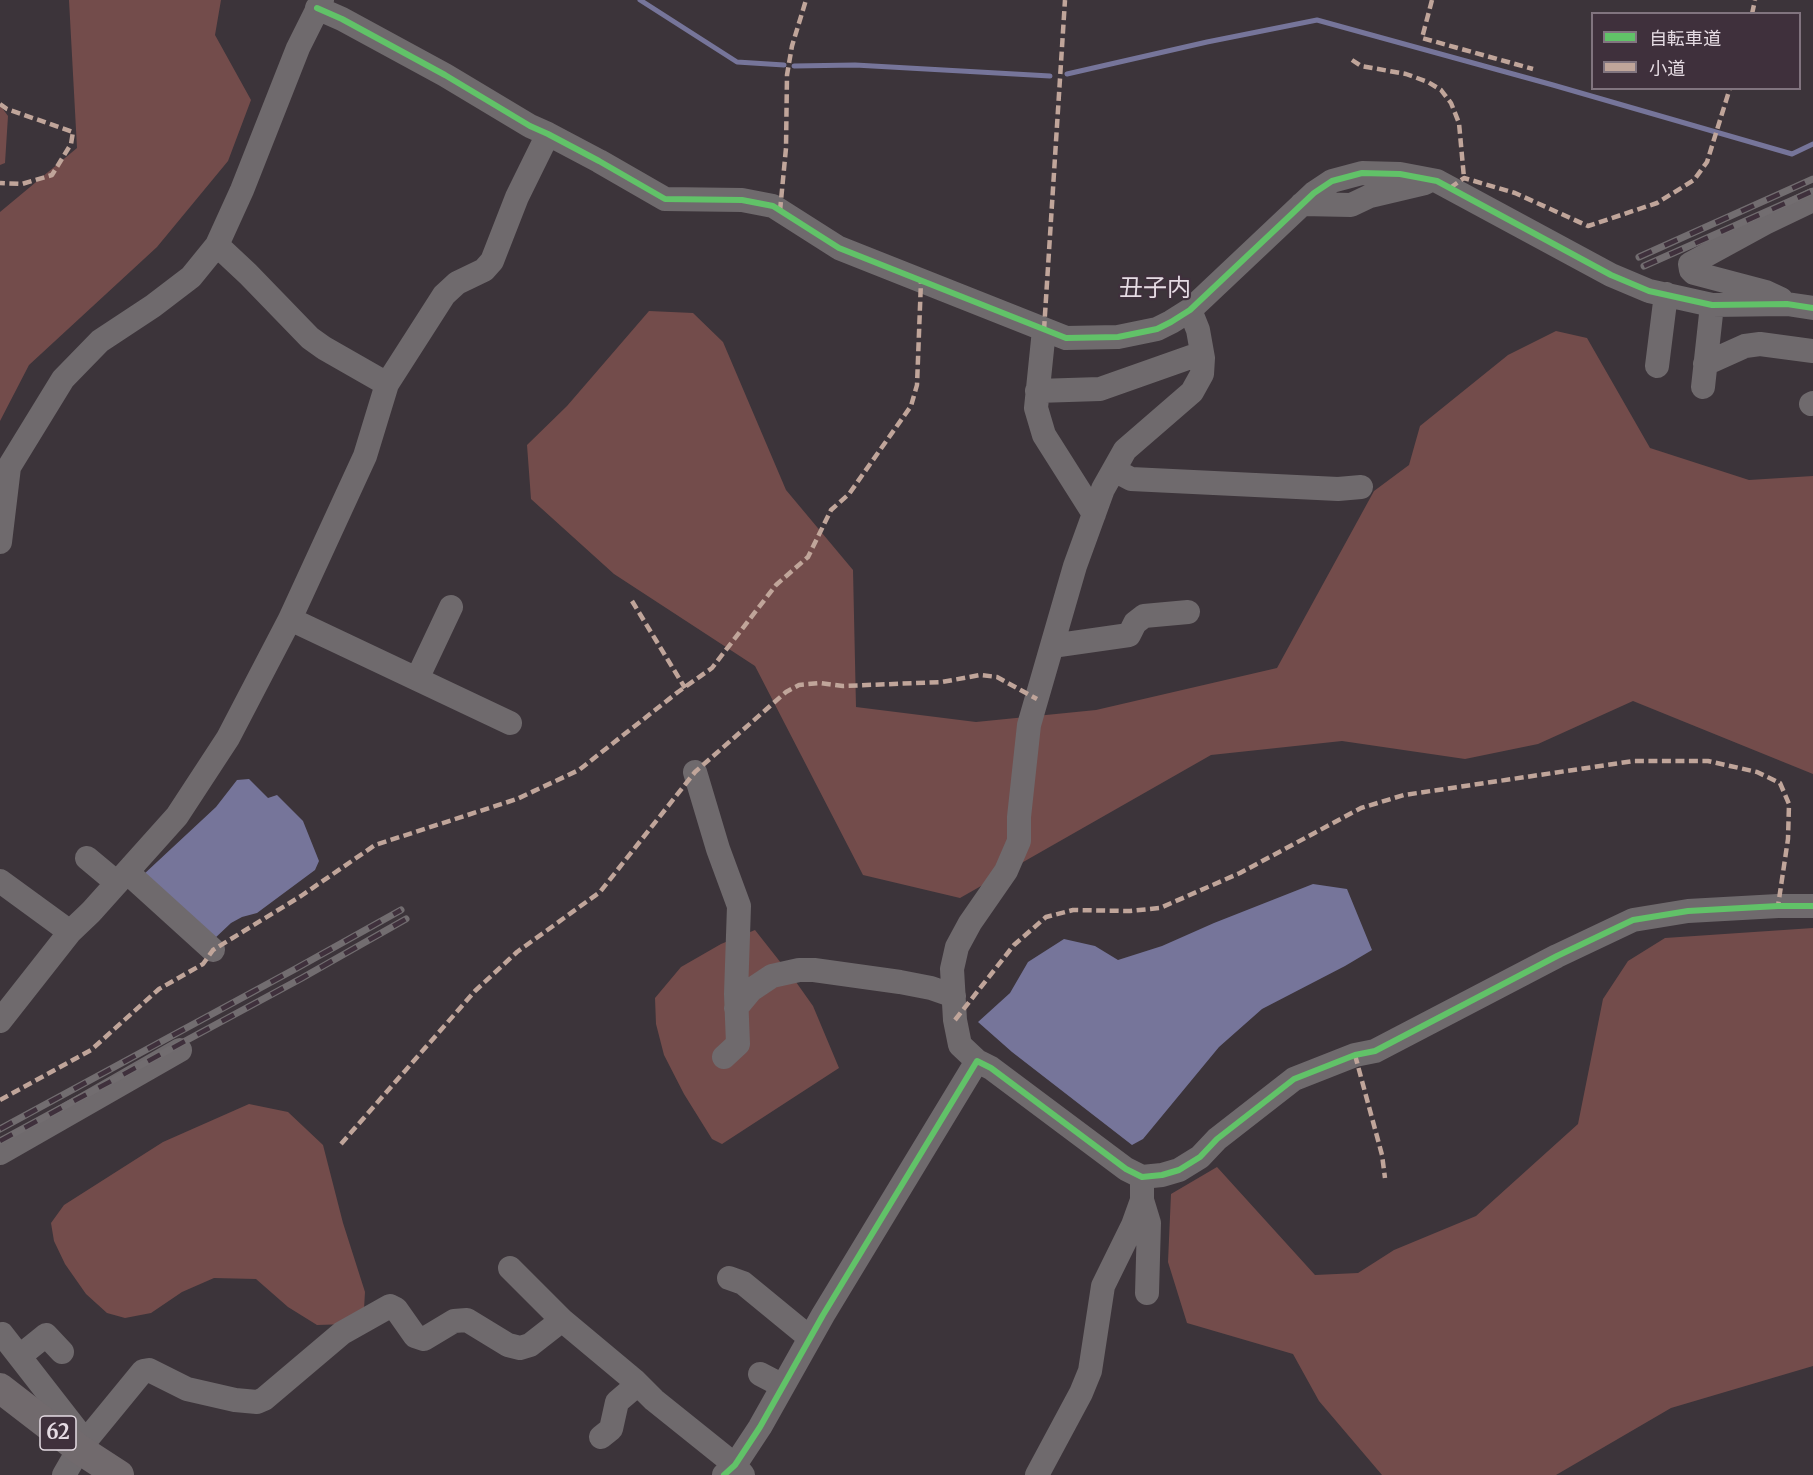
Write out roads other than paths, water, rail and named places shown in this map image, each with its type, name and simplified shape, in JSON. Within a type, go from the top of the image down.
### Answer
[{"type":"main road","name":"62","points":[[0,1388],[79,1449],[118,1475]]},
{"type":"street","points":[[0,542],[9,467],[63,380],[100,341],[153,306],[191,277],[217,245],[242,190],[298,48],[319,4],[530,126],[665,199],[742,200],[773,206],[839,248],[1066,338],[1118,337],[1157,328],[1190,310],[1314,193],[1332,181],[1362,173],[1400,174],[1437,181],[1611,275],[1649,291],[1712,305],[1787,304],[1813,308]]},
{"type":"street","points":[[0,1021],[70,932],[91,912],[177,816],[228,738],[290,619],[365,456],[387,384],[444,295],[457,283],[484,270],[492,261],[517,197],[548,134]]},
{"type":"street","points":[[1787,304],[1766,292],[1694,273],[1690,264],[1813,200]]},
{"type":"street","points":[[217,245],[310,338],[387,384]]},
{"type":"street","points":[[1657,366],[1666,294]]},
{"type":"street","points":[[1712,305],[1704,375],[1745,346],[1761,344],[1813,351]]},
{"type":"street","points":[[1148,1293],[1149,1223],[1142,1188],[1126,1169],[991,1068],[977,1061],[960,1045],[952,969],[957,947],[970,923],[1006,871],[1019,841],[1019,817],[1029,725],[1075,566],[1103,489],[1125,450],[1192,392],[1202,374],[1202,354],[1198,330],[1190,310]]},
{"type":"street","points":[[1044,330],[1035,408],[1044,435],[1094,514]]},
{"type":"street","points":[[1037,391],[1100,389],[1202,354]]},
{"type":"street","points":[[1114,470],[1131,479],[1338,489],[1361,487]]},
{"type":"street","points":[[417,679],[451,608]]},
{"type":"street","points":[[1052,646],[1129,635],[1135,623],[1144,616],[1188,612]]},
{"type":"street","points":[[290,619],[510,723]]},
{"type":"street","points":[[695,772],[718,849],[739,906],[736,1008],[738,1044],[724,1057]]},
{"type":"street","points":[[87,858],[122,878],[213,950]]},
{"type":"street","points":[[0,881],[70,932]]},
{"type":"street","points":[[1142,1188],[1200,1157],[1217,1139],[1294,1079],[1355,1055],[1374,1051],[1557,956],[1633,920],[1688,911],[1813,906]]},
{"type":"street","points":[[736,1008],[751,990],[772,976],[799,970],[900,982],[931,988],[954,996]]},
{"type":"street","points":[[0,1153],[180,1050]]},
{"type":"street","points":[[510,1268],[562,1320],[638,1384],[734,1472],[810,1338],[977,1061]]},
{"type":"street","points":[[1037,1475],[1090,1371],[1103,1286],[1133,1225],[1142,1188]]},
{"type":"street","points":[[729,1278],[743,1283],[810,1338]]},
{"type":"street","points":[[64,1475],[79,1449],[143,1371],[149,1370],[187,1389],[235,1400],[257,1402],[264,1399],[342,1333],[390,1306],[396,1309],[415,1336],[424,1339],[454,1321],[467,1320],[508,1345],[520,1348],[530,1345],[562,1320]]},
{"type":"street","points":[[1,1334],[79,1433],[79,1449]]},
{"type":"street","points":[[20,1356],[46,1335],[62,1352]]},
{"type":"street","points":[[760,1374],[783,1386]]},
{"type":"street","points":[[601,1437],[611,1429],[617,1402],[638,1384]]},
{"type":"water","points":[[249,779],[268,798],[277,795],[303,821],[319,861],[315,870],[257,913],[231,923],[213,940],[143,875],[216,807],[237,780]]},
{"type":"water","points":[[1313,884],[1347,889],[1372,950],[1262,1009],[1219,1047],[1143,1139],[1132,1145],[1012,1052],[978,1022],[1010,993],[1028,962],[1064,939],[1095,946],[1118,960],[1162,946]]},
{"type":"waterway","points":[[640,0],[737,62],[784,65]]},
{"type":"waterway","points":[[1067,74],[1317,20],[1792,154],[1813,144]]},
{"type":"waterway","points":[[794,66],[855,65],[1050,76]]},
{"type":"railway","points":[[1639,257],[1813,179]]},
{"type":"railway","points":[[1644,266],[1813,191]]},
{"type":"railway","points":[[0,1129],[401,910]]},
{"type":"railway","points":[[0,1141],[302,978],[406,919]]},
{"type":"district","name":"丑子内","points":[[1155,289]]}]
